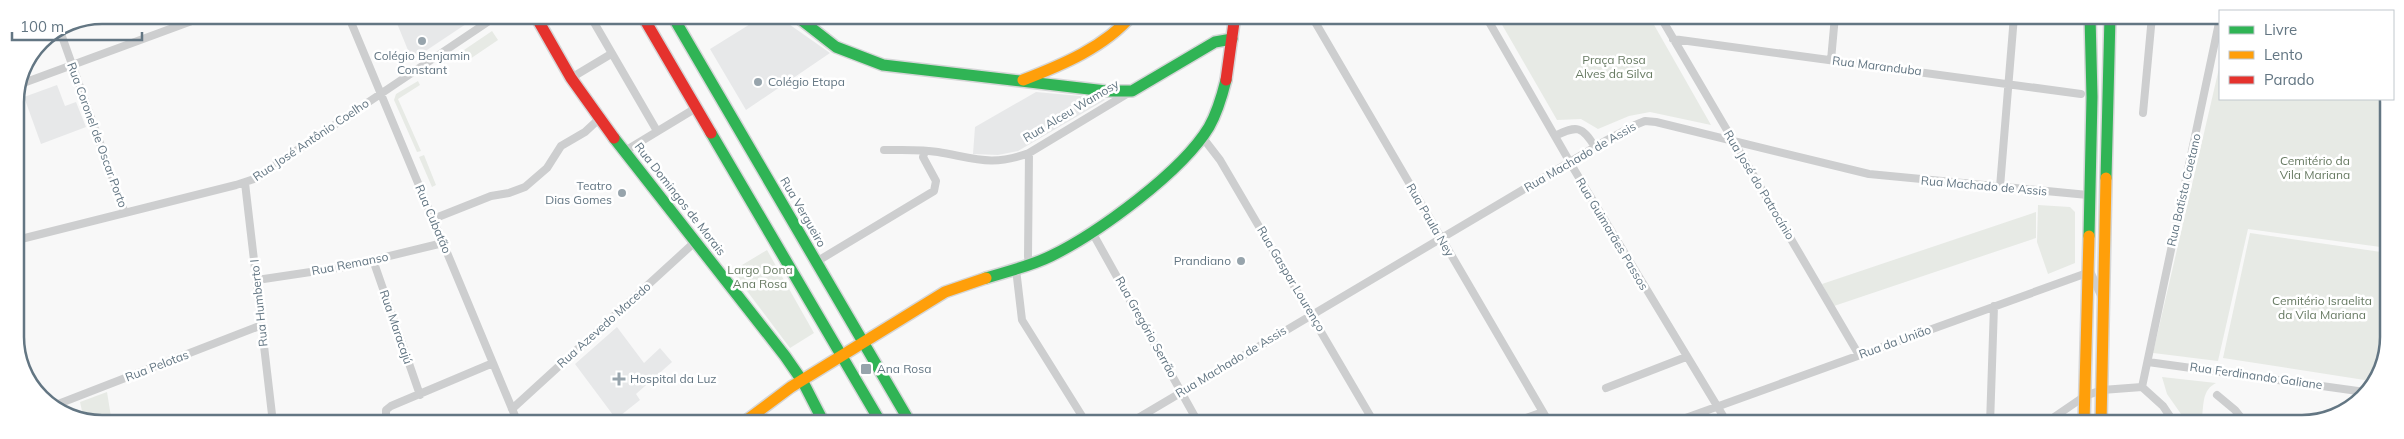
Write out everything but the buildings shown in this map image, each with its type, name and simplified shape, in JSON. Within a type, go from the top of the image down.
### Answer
[{"type":"street","points":[[27,82],[184,24]]},
{"type":"street","name":"Rua Cubatão","points":[[352,24],[515,415]]},
{"type":"street","name":"Rua José Antônio Coelho","points":[[24,238],[245,183],[272,168],[484,24]]},
{"type":"street","name":"Rua Domingos de Morais","points":[[540,24],[571,78],[599,119],[696,241],[801,380],[819,415]]},
{"type":"street","points":[[595,24],[657,131]]},
{"type":"street","points":[[647,24],[876,415]]},
{"type":"street","name":"Rua Vergueiro","points":[[677,24],[906,415]]},
{"type":"street","points":[[807,24],[836,46],[864,59],[924,71],[1020,80],[1106,91],[1132,91]]},
{"type":"street","points":[[1020,80],[1058,66],[1107,38],[1127,24]]},
{"type":"street","points":[[755,415],[801,380],[944,292],[969,282],[1030,265],[1066,249],[1092,232],[1168,172],[1203,138],[1227,76],[1234,24]]},
{"type":"street","name":"Rua Paula Ney","points":[[1316,24],[1545,415]]},
{"type":"street","name":"Rua Guimarães Passos","points":[[1489,24],[1686,357],[1722,415]]},
{"type":"street","name":"Rua José do Patrocínio","points":[[1665,24],[1859,355]]},
{"type":"street","points":[[1831,60],[1833,24]]},
{"type":"street","points":[[2000,187],[2013,24]]},
{"type":"street","points":[[2084,415],[2088,195],[2092,97],[2090,24]]},
{"type":"street","points":[[2101,415],[2110,24]]},
{"type":"street","points":[[2143,113],[2151,24]]},
{"type":"street","name":"Rua Batista Caetano","points":[[2142,387],[2219,24]]},
{"type":"street","name":"Rua Coronel de Oscar Porto","points":[[62,36],[125,213]]},
{"type":"street","name":"Rua Alceu Wamosy","points":[[884,150],[925,151],[977,161],[1011,159],[1029,153],[1215,42],[1232,39]]},
{"type":"street","name":"Rua Maranduba","points":[[1673,39],[2081,94]]},
{"type":"street","points":[[571,78],[612,54]]},
{"type":"street","points":[[625,151],[696,108]]},
{"type":"street","points":[[433,219],[491,196],[509,193],[526,187],[548,168],[560,146],[585,132],[599,119]]},
{"type":"street","name":"Rua Machado de Assis","points":[[1143,415],[1595,147],[1635,125],[1646,122],[1869,174],[2088,195]]},
{"type":"street","points":[[1555,136],[1572,128],[1580,129],[1587,135],[1595,147]]},
{"type":"street","name":"Rua Gaspar Lourenço","points":[[1203,138],[1220,160],[1370,415]]},
{"type":"street","points":[[816,262],[934,191],[936,181],[922,157],[925,151]]},
{"type":"street","points":[[1029,153],[1028,256],[1030,265]]},
{"type":"street","name":"Rua Humberto I","points":[[245,183],[272,415]]},
{"type":"street","name":"Rua Gregório Serrão","points":[[1092,232],[1194,415]]},
{"type":"street","name":"Rua Azevedo Macedo","points":[[512,408],[696,241]]},
{"type":"street","name":"Rua Remanso","points":[[257,280],[344,267],[443,243]]},
{"type":"street","name":"Rua Maracajú","points":[[373,260],[420,395]]},
{"type":"street","points":[[1016,269],[1022,320],[1081,415]]},
{"type":"street","points":[[2087,273],[2091,273],[2094,277],[2103,302]]},
{"type":"street","name":"Rua da União","points":[[1693,415],[2087,273]]},
{"type":"street","points":[[1990,415],[1994,306]]},
{"type":"street","name":"Rua Pelotas","points":[[61,403],[262,325]]},
{"type":"street","points":[[1606,388],[1686,357]]},
{"type":"street","name":"Rua Ferdinando Galiane","points":[[2148,362],[2358,391]]},
{"type":"street","points":[[384,415],[388,408],[493,363]]},
{"type":"street","points":[[2057,415],[2085,396],[2102,390],[2142,387],[2158,400],[2169,415]]},
{"type":"street","points":[[2217,395],[2239,415]]},
{"type":"street","points":[[1534,415],[1543,412]]},
{"type":"shaded area","name":"Colégio Benjamin Constant","points":[[397,24],[466,24],[412,60]]},
{"type":"shaded area","name":"Colégio Etapa","points":[[750,24],[789,24],[830,53],[746,110],[710,49]]},
{"type":"shaded area","points":[[57,85],[65,106],[76,102],[86,127],[41,144],[24,97]]},
{"type":"shaded area","points":[[1036,92],[1102,98],[1105,100],[1018,151],[998,155],[973,154],[975,127]]},
{"type":"shaded area","name":"Hospital da Luz","points":[[617,327],[644,363],[660,348],[672,362],[636,394],[640,400],[621,415],[613,415],[575,364]]},
{"type":"green space","name":"Praça Rosa Alves da Silva","points":[[1502,24],[1654,24],[1711,125],[1650,112],[1629,116],[1598,129],[1581,119],[1557,120]]},
{"type":"green space","points":[[492,31],[498,40],[470,59],[464,50]]},
{"type":"green space","name":"Cemitério da Vila Mariana","points":[[2219,68],[2219,100],[2380,100],[2380,247],[2248,229],[2218,361],[2153,353]]},
{"type":"green space","points":[[418,81],[420,85],[398,99],[421,151],[417,152],[394,100],[396,94]]},
{"type":"green space","points":[[424,155],[436,185],[432,187],[419,157]]},
{"type":"green space","points":[[2038,205],[2070,207],[2075,212],[2075,263],[2048,274],[2037,242]]},
{"type":"green space","points":[[2036,212],[2036,238],[1834,306],[1822,284]]},
{"type":"green space","name":"Cemitério Israelita da Vila Mariana","points":[[2250,233],[2380,252],[2380,347],[2378,357],[2367,380],[2223,358]]},
{"type":"green space","name":"Largo Dona Ana Rosa","points":[[767,250],[814,333],[790,348],[732,271]]},
{"type":"green space","points":[[2162,377],[2216,383],[2206,393],[2202,415],[2182,415],[2167,394]]},
{"type":"green space","points":[[107,392],[111,415],[92,415],[82,412],[80,402]]},
{"type":"traffic: fast","points":[[677,24],[906,415]]},
{"type":"traffic: fast","points":[[807,24],[836,47],[883,65],[1106,91],[1132,91],[1215,42],[1232,39]]},
{"type":"traffic: fast","points":[[2089,236],[2092,97],[2090,24]]},
{"type":"traffic: fast","points":[[2106,178],[2110,24]]},
{"type":"traffic: fast","points":[[986,278],[1043,260],[1070,246],[1115,217],[1160,182],[1180,163],[1209,127],[1226,80]]},
{"type":"traffic: fast","points":[[711,133],[876,415]]},
{"type":"traffic: fast","points":[[614,138],[785,356],[803,382],[820,415]]},
{"type":"traffic: slow","points":[[1023,80],[1082,54],[1109,37],[1123,24]]},
{"type":"traffic: slow","points":[[2101,415],[2106,178]]},
{"type":"traffic: slow","points":[[2084,415],[2089,236]]},
{"type":"traffic: slow","points":[[754,415],[791,387],[945,292],[986,278]]},
{"type":"traffic: jam","points":[[540,24],[571,78],[614,138]]},
{"type":"traffic: jam","points":[[647,24],[711,133]]},
{"type":"traffic: jam","points":[[1226,80],[1234,24]]},
{"type":"place","name":"Colégio Benjamin Constant","points":[[422,41]]},
{"type":"place","name":"Colégio Etapa","points":[[758,82]]},
{"type":"place","name":"Teatro Dias Gomes","points":[[622,193]]},
{"type":"place","name":"Prandiano","points":[[1241,261]]},
{"type":"place","name":"Ana Rosa","points":[[866,369]]},
{"type":"place","name":"Hospital da Luz","points":[[619,379]]}]
